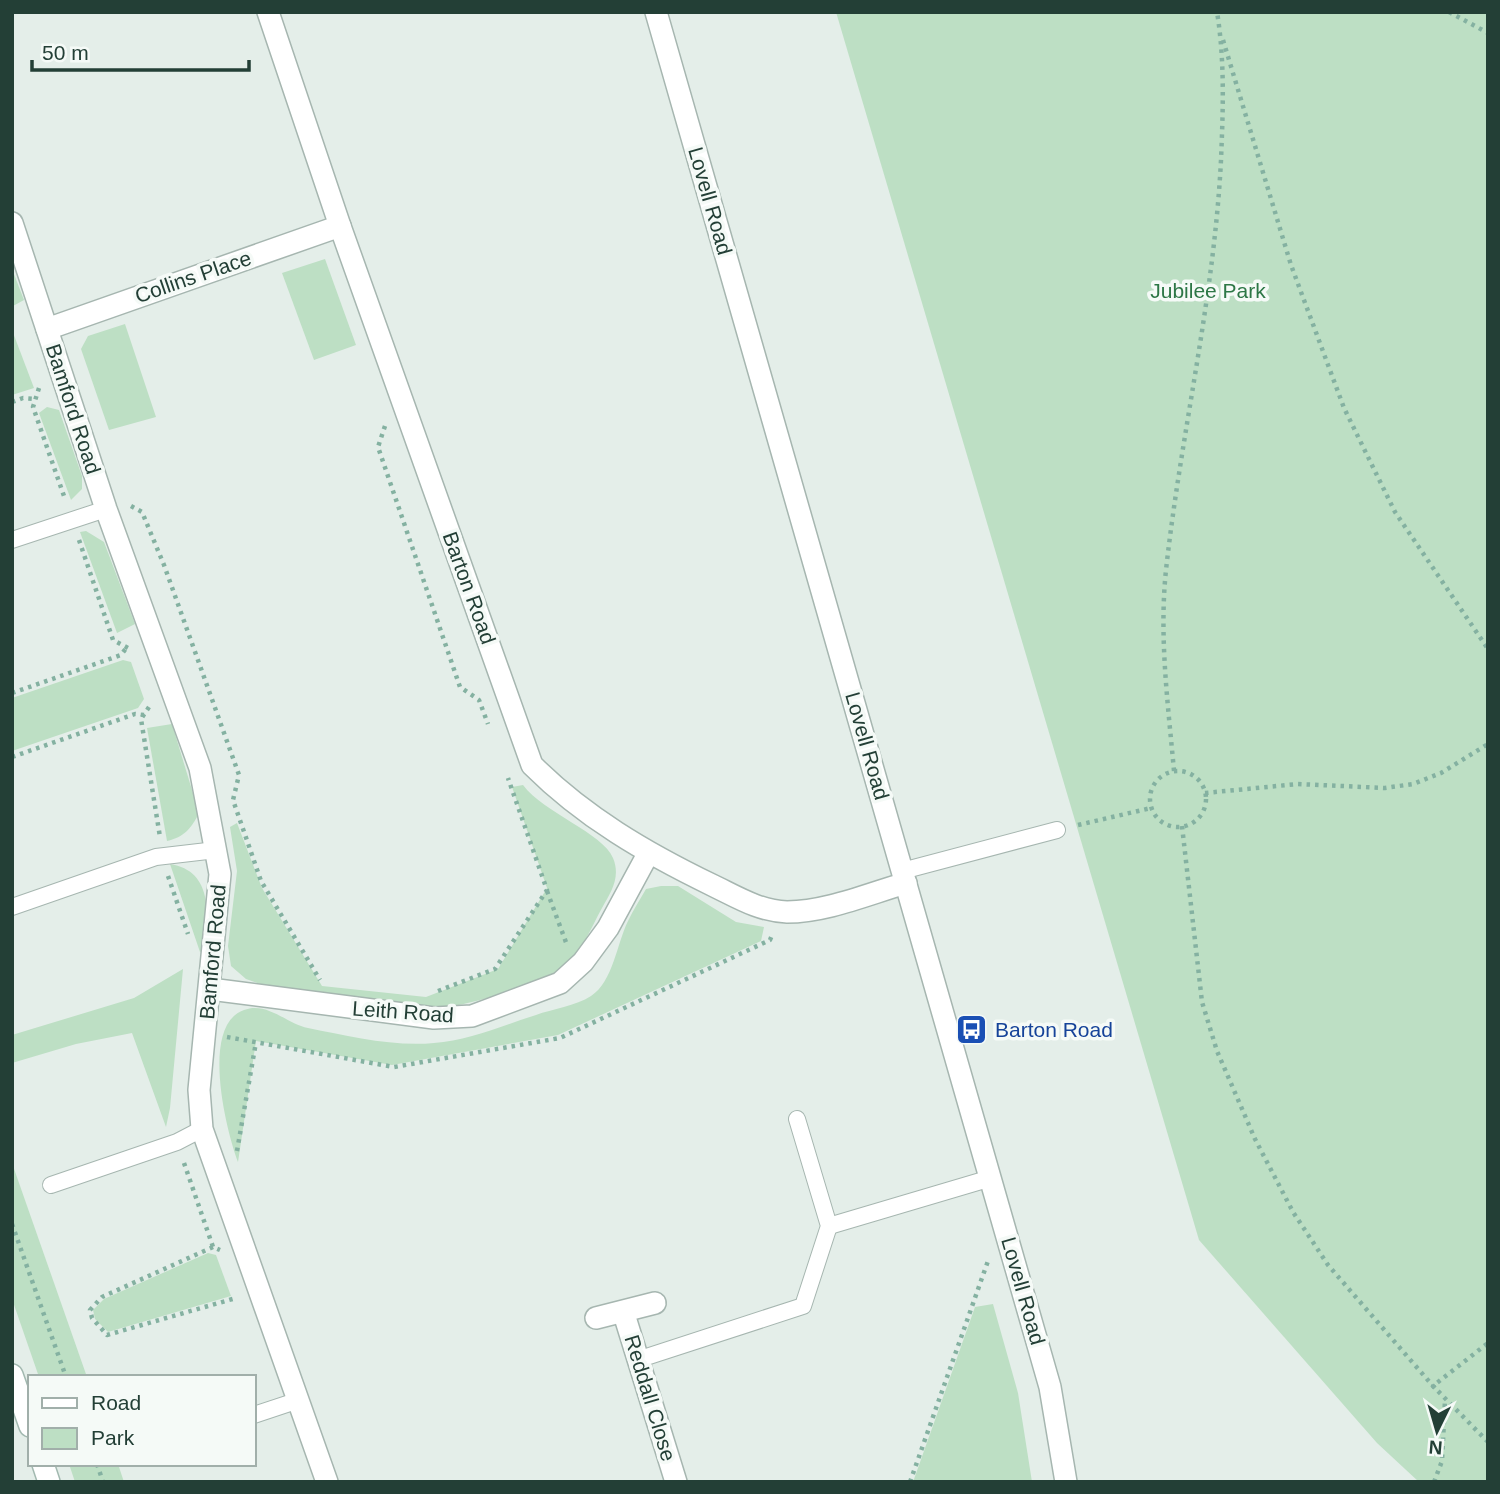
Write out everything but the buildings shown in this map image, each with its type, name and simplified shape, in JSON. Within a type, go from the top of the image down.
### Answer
[{"type":"street","name":"Barton Road","points":[[268,12],[340,226],[532,765],[564,797],[648,854],[761,909],[787,912],[810,909],[904,877]]},
{"type":"street","name":"Lovell Road","points":[[656,12],[1050,1387],[1066,1482]]},
{"type":"street","name":"Bamford Road","points":[[12,223],[106,509],[200,768],[220,874],[219,908],[199,1090],[202,1129],[327,1482]]},
{"type":"street","name":"Collins Place","points":[[47,329],[340,226]]},
{"type":"street","name":"Leith Road","points":[[210,989],[435,1018],[472,1016],[560,983],[608,929],[648,854]]},
{"type":"street","name":"Reddall Close","points":[[596,1318],[624,1314],[655,1303]]},
{"type":"street","name":"Reddall Close","points":[[624,1314],[676,1482]]},
{"type":"street","points":[[12,1376],[28,1420]]},
{"type":"lane","points":[[12,540],[106,509]]},
{"type":"lane","points":[[904,877],[1057,830]]},
{"type":"lane","points":[[12,907],[163,857],[216,850]]},
{"type":"lane","points":[[638,1360],[803,1307],[829,1226],[797,1119]]},
{"type":"lane","points":[[51,1185],[177,1142],[202,1129]]},
{"type":"lane","points":[[829,1226],[990,1178]]},
{"type":"lane","points":[[256,1414],[299,1400]]},
{"type":"path","points":[[1217,12],[1291,265],[1344,408],[1395,512],[1488,649]]},
{"type":"path","points":[[1449,12],[1488,33]]},
{"type":"path","points":[[1174,771],[1163,656],[1166,572],[1205,322],[1219,192],[1224,106],[1221,32]]},
{"type":"path","points":[[35,378],[39,389],[33,407],[113,640],[131,650],[135,662]]},
{"type":"path","points":[[12,401],[36,399]]},
{"type":"path","points":[[402,400],[389,410],[378,447],[460,687],[479,700],[492,736]]},
{"type":"path","points":[[106,509],[129,504],[142,512],[164,565],[239,775],[233,800],[261,881],[323,984]]},
{"type":"path","points":[[12,693],[121,654],[127,647]]},
{"type":"path","points":[[146,697],[150,709],[141,719],[163,857],[189,936]]},
{"type":"path","points":[[12,757],[135,714],[145,715]]},
{"type":"path","points":[[1205,793],[1298,784],[1385,788],[1413,784],[1441,774],[1488,744]]},
{"type":"path","points":[[506,771],[576,968]]},
{"type":"path","points":[[1174,771],[1191,774],[1202,785],[1205,793],[1203,811],[1191,824],[1182,826],[1163,822],[1151,808],[1154,784],[1174,771]]},
{"type":"path","points":[[1057,830],[1151,808]]},
{"type":"path","points":[[1182,826],[1202,1002],[1217,1051],[1255,1139],[1293,1212],[1328,1265],[1445,1400],[1442,1461],[1434,1482]]},
{"type":"path","points":[[426,996],[495,970],[547,890]]},
{"type":"path","points":[[223,1183],[236,1161],[256,1042]]},
{"type":"path","points":[[177,1142],[213,1247],[219,1250],[224,1262]]},
{"type":"path","points":[[12,1224],[65,1375]]},
{"type":"path","points":[[910,1482],[992,1250],[1007,1236]]},
{"type":"path","points":[[213,1247],[102,1297],[90,1310],[92,1318],[107,1335],[236,1298]]},
{"type":"path","points":[[232,1286],[238,1307]]},
{"type":"path","points":[[1433,1386],[1488,1343]]},
{"type":"path","points":[[1433,1386],[1488,1442]]},
{"type":"green space","name":"Jubilee Park","points":[[836,12],[1488,12],[1488,1482],[1419,1482],[1377,1443],[1199,1240]]},
{"type":"green space","points":[[325,259],[356,345],[314,360],[282,273]]},
{"type":"green space","points":[[12,269],[24,300],[13,306],[12,306]]},
{"type":"green space","points":[[125,324],[156,417],[109,430],[81,349],[88,336]]},
{"type":"green space","points":[[12,330],[34,388],[12,395]]},
{"type":"green space","points":[[47,407],[59,410],[82,476],[82,489],[71,500],[39,413]]},
{"type":"green space","points":[[86,531],[104,542],[135,624],[117,633],[80,532]]},
{"type":"green space","points":[[123,660],[131,662],[144,699],[138,708],[12,751],[12,698]]},
{"type":"green space","points":[[172,724],[199,813],[186,832],[167,841],[147,728]]},
{"type":"green space","points":[[523,785],[545,805],[598,840],[607,849],[615,865],[612,890],[586,939],[571,960],[554,973],[502,994],[433,1009],[263,985],[246,979],[231,966],[228,946],[237,871],[230,827],[237,823],[262,888],[322,986],[426,997],[498,969],[547,888],[512,787]]},
{"type":"green space","points":[[170,864],[184,868],[201,885],[207,923],[205,950],[200,952]]},
{"type":"green space","points":[[678,886],[736,922],[764,927],[761,941],[558,1035],[392,1065],[256,1041],[238,1162],[223,1104],[220,1056],[223,1036],[231,1020],[244,1010],[261,1008],[300,1026],[387,1042],[434,1043],[473,1036],[571,1005],[591,996],[605,981],[628,921],[646,889]]},
{"type":"green space","points":[[183,969],[166,1127],[132,1033],[76,1044],[12,1063],[12,1035],[134,998]]},
{"type":"green space","points":[[12,1163],[86,1375],[38,1375],[12,1299]]},
{"type":"green space","points":[[208,1253],[216,1255],[231,1296],[108,1332],[95,1319],[93,1310],[104,1299]]},
{"type":"green space","points":[[993,1304],[1018,1393],[1032,1482],[913,1482],[975,1307]]},
{"type":"green space","points":[[70,1466],[119,1466],[124,1482],[75,1482]]},
{"type":"place","name":"Barton Road","points":[[972,1030]]}]
